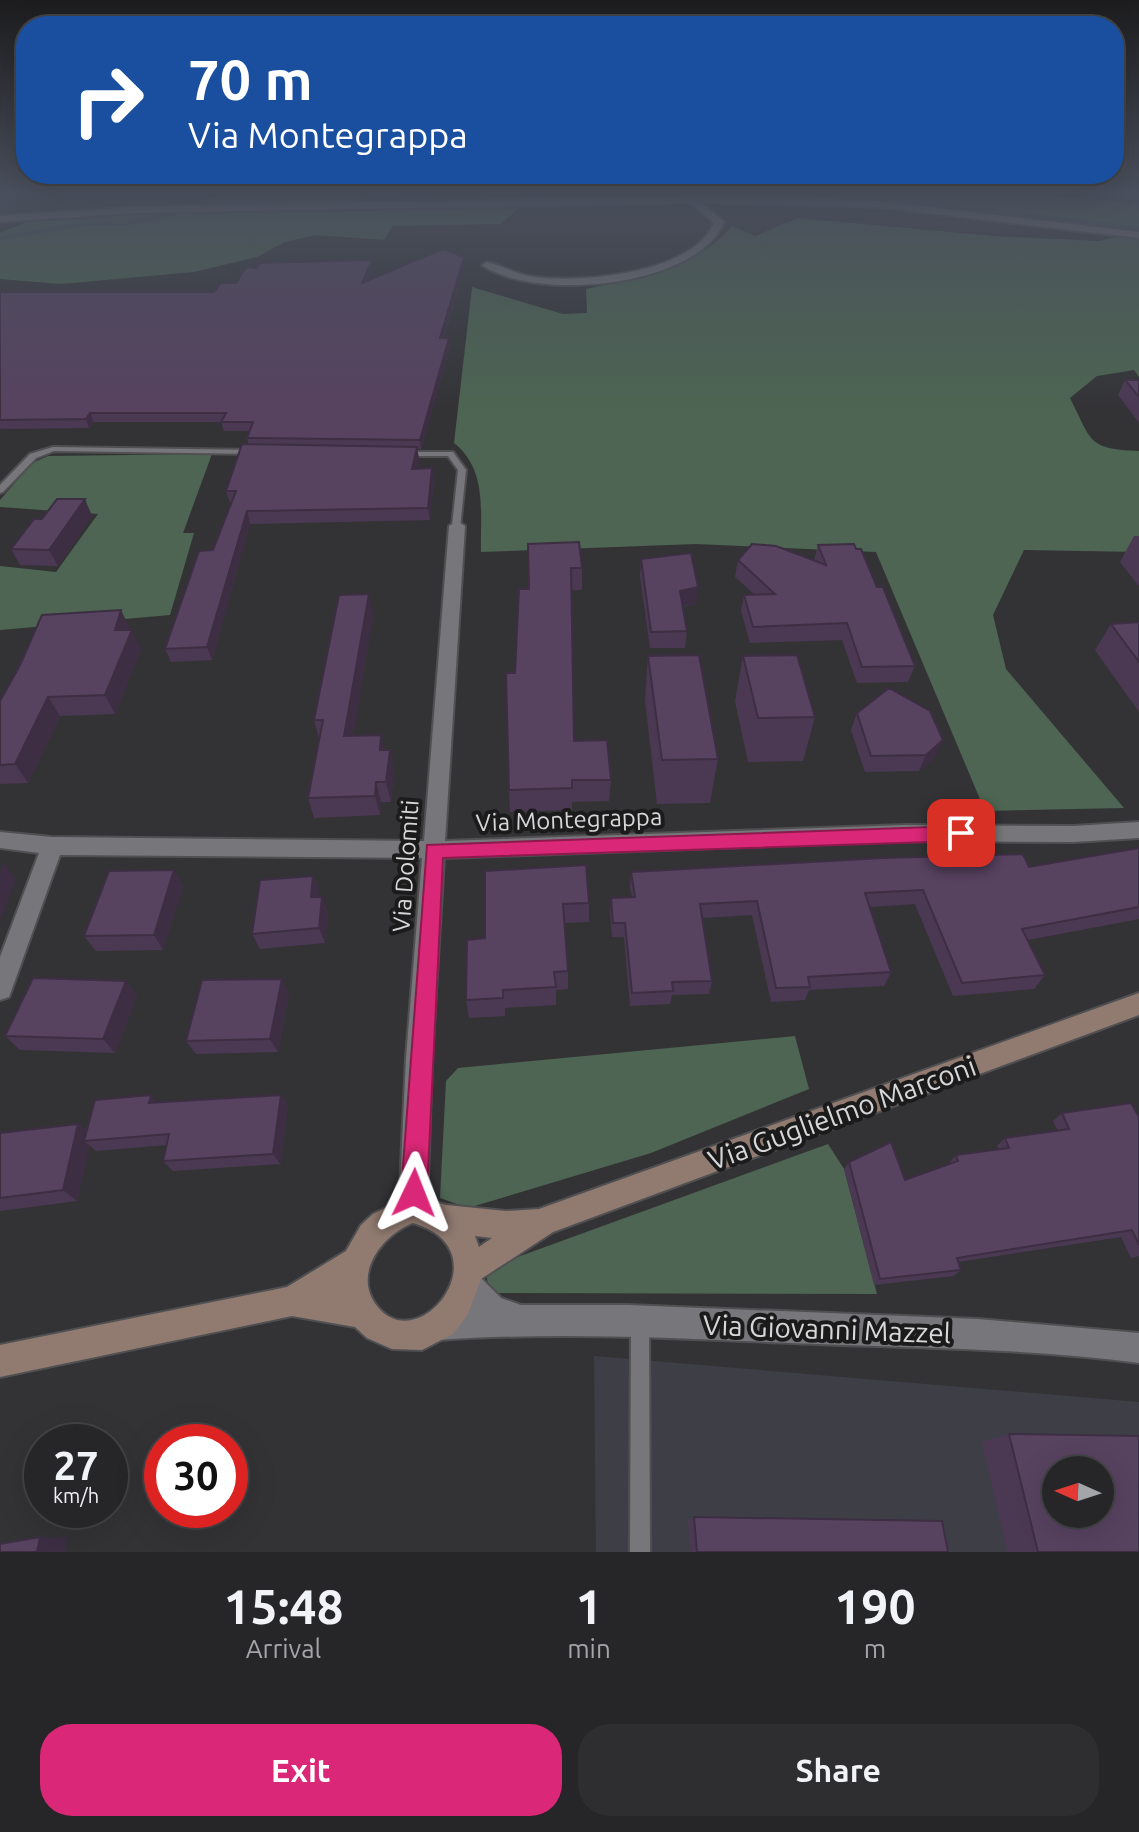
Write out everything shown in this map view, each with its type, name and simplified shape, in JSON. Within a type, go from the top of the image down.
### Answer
[{"type":"street","points":[[492,266],[532,279],[585,281],[659,266]]},
{"type":"street","name":"Via Dolomiti","points":[[413,1209],[419,1058],[443,681],[457,526]]},
{"type":"street","name":"Via Montegrappa","points":[[0,840],[52,846],[434,850],[905,833],[1073,834],[1139,830]]},
{"type":"street","points":[[0,989],[52,846]]},
{"type":"street","name":"Via Guglielmo Marconi","points":[[447,1219],[506,1225],[544,1221],[1139,1004]]},
{"type":"street","points":[[413,1209],[431,1210],[447,1219],[460,1232],[468,1250],[467,1276],[454,1310],[439,1325],[420,1335],[401,1336],[383,1332],[363,1313],[353,1282],[356,1261],[364,1241],[378,1225],[395,1214],[413,1209]]},
{"type":"street","name":"Via Guglielmo Marconi","points":[[467,1276],[544,1221]]},
{"type":"street","points":[[0,1361],[292,1301],[356,1261]]},
{"type":"street","name":"Via Giovanni Mazzel","points":[[467,1276],[492,1310],[514,1318]]},
{"type":"street","points":[[292,1301],[363,1313]]},
{"type":"street","name":"Via Giovanni Mazzel","points":[[439,1325],[514,1318],[640,1322],[1063,1339],[1139,1348]]},
{"type":"lane","points":[[0,490],[33,456],[53,449],[260,452]]},
{"type":"lane","points":[[387,453],[450,454],[462,470],[457,526]]},
{"type":"lane","points":[[640,1322],[640,1552]]},
{"type":"shaded area","points":[[594,1356],[1139,1402],[1139,1552],[596,1552]]},
{"type":"green space","points":[[0,266],[217,266],[194,272],[61,284],[0,279]]},
{"type":"green space","points":[[673,266],[1139,266],[1139,377],[1134,370],[1097,376],[1070,398],[1093,440],[1109,448],[1139,451],[1139,552],[1024,550],[993,615],[1006,669],[1124,808],[985,811],[876,552],[696,544],[481,552],[481,507],[477,479],[465,454],[454,443],[472,287],[563,314],[587,313],[586,289]]},
{"type":"green space","points":[[212,454],[183,533],[194,533],[170,615],[0,630],[0,566],[56,572],[98,514],[0,507],[0,500],[32,463],[48,456]]},
{"type":"green space","points":[[795,1036],[809,1089],[651,1153],[468,1208],[440,1198],[446,1081],[458,1068]]},
{"type":"green space","points":[[828,1144],[844,1169],[877,1294],[490,1293],[485,1269]]},
{"type":"building","points":[[258,266],[369,266],[362,283],[401,266],[461,266],[440,338],[449,338],[420,440],[247,438],[253,422],[221,422],[226,413],[90,413],[86,419],[0,420],[0,292],[214,292],[221,283],[236,283],[246,267]]},
{"type":"building","points":[[1125,380],[1139,380],[1139,397]]},
{"type":"building","points":[[242,444],[417,447],[412,469],[432,468],[428,508],[247,511],[207,647],[165,649],[199,551],[213,550],[236,491],[226,491]]},
{"type":"building","points":[[57,499],[85,499],[49,550],[11,549],[34,519],[42,519]]},
{"type":"building","points":[[579,542],[582,568],[571,568],[574,741],[607,740],[611,780],[572,780],[572,788],[509,790],[506,673],[515,673],[519,589],[529,589],[528,544]]},
{"type":"building","points":[[752,544],[776,546],[826,565],[818,545],[854,544],[856,549],[861,549],[877,587],[883,587],[915,666],[862,667],[847,623],[753,627],[744,595],[775,594],[738,560]]},
{"type":"building","points":[[691,553],[698,587],[680,591],[687,631],[651,632],[641,559]]},
{"type":"building","points":[[369,594],[344,736],[381,735],[380,750],[390,750],[386,782],[376,782],[375,796],[308,798],[323,720],[314,720],[339,595]]},
{"type":"building","points":[[121,610],[115,630],[132,630],[105,695],[48,697],[15,764],[0,765],[0,701],[42,615]]},
{"type":"building","points":[[1139,622],[1139,662],[1111,624]]},
{"type":"building","points":[[699,655],[718,759],[662,760],[648,656]]},
{"type":"building","points":[[797,655],[815,717],[758,718],[743,656]]},
{"type":"building","points":[[889,688],[930,711],[943,740],[926,755],[871,756],[857,713]]},
{"type":"building","points":[[1139,848],[1139,907],[1022,929],[1045,975],[962,983],[923,890],[865,893],[891,972],[808,977],[810,987],[776,988],[757,901],[700,904],[712,981],[672,982],[673,991],[632,993],[625,923],[613,923],[611,898],[635,897],[631,872],[882,858],[1023,854],[1029,867]]},
{"type":"building","points":[[586,865],[589,903],[563,904],[568,971],[554,972],[556,987],[503,990],[503,998],[466,1000],[467,940],[485,938],[485,871]]},
{"type":"building","points":[[174,870],[154,935],[84,936],[109,871]]},
{"type":"building","points":[[313,876],[311,897],[322,897],[319,928],[252,934],[260,880]]},
{"type":"building","points":[[33,978],[126,981],[103,1039],[5,1036]]},
{"type":"building","points":[[282,979],[270,1039],[186,1041],[202,980]]},
{"type":"building","points":[[151,1095],[149,1103],[281,1095],[273,1154],[163,1161],[169,1134],[84,1141],[95,1100]]},
{"type":"building","points":[[1131,1103],[1139,1117],[1139,1245],[1132,1230],[957,1258],[961,1270],[880,1279],[849,1162],[891,1142],[905,1180],[958,1161],[956,1155],[1009,1148],[1005,1138],[1069,1129],[1062,1113]]},
{"type":"building","points":[[78,1124],[63,1190],[0,1198],[0,1133]]},
{"type":"building","points":[[1009,1434],[1139,1436],[1139,1552],[1038,1552]]},
{"type":"building","points":[[694,1517],[942,1521],[948,1552],[697,1552]]},
{"type":"building","points":[[40,1537],[37,1552],[0,1552],[0,1544]]},
{"type":"route","points":[[414,1193],[419,1058],[434,850],[961,833]]}]
